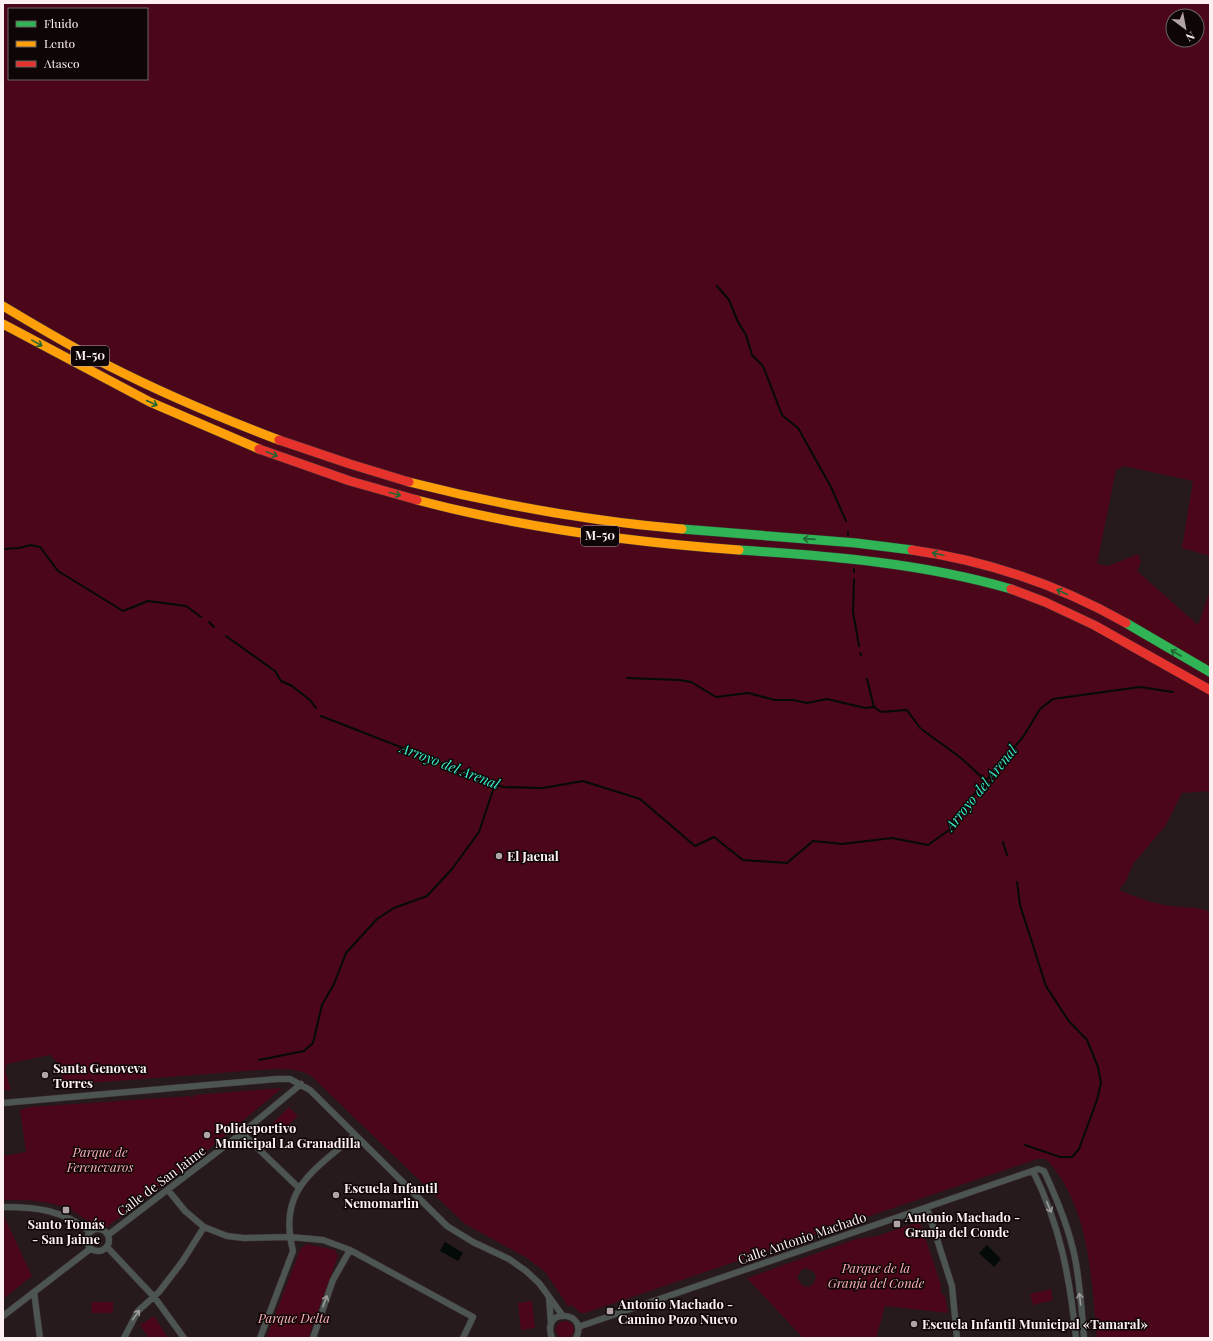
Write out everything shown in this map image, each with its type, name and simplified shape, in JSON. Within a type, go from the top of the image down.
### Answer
[{"type":"highway","points":[[3,300],[22,312],[37,326]]},
{"type":"highway","name":"M-50","points":[[3,306],[78,350],[144,383],[294,445],[372,472],[465,496],[563,515],[674,529],[843,542],[930,552],[977,562],[1056,589],[1098,608],[1210,672]]},
{"type":"highway","name":"M-50","points":[[3,324],[151,402],[290,461],[367,487],[462,512],[558,530],[669,545],[834,556],[928,569],[971,578],[1011,589],[1049,603],[1090,622],[1210,690]]},
{"type":"street","points":[[3,1103],[290,1079],[310,1090],[447,1226],[473,1242],[509,1259],[526,1271],[539,1283],[563,1316]]},
{"type":"street","name":"Calle de San Jaime","points":[[108,1236],[242,1133],[301,1084]]},
{"type":"street","points":[[242,1133],[298,1187]]},
{"type":"street","points":[[260,1338],[293,1251],[289,1223],[291,1204],[298,1187],[355,1136]]},
{"type":"street","points":[[1076,1338],[1066,1260],[1056,1222],[1033,1171],[1042,1170],[1044,1173],[1064,1220],[1075,1258],[1084,1338]]},
{"type":"street","name":"Calle Antonio Machado","points":[[578,1327],[1033,1171]]},
{"type":"street","points":[[1037,1179],[1039,1175],[1044,1173]]},
{"type":"street","points":[[168,1190],[185,1211],[204,1227],[227,1236],[244,1238],[290,1237],[323,1240],[350,1250],[473,1317],[463,1338]]},
{"type":"street","points":[[3,1207],[28,1207],[55,1212],[82,1226],[90,1232]]},
{"type":"street","points":[[927,1208],[952,1286],[957,1338]]},
{"type":"street","points":[[124,1338],[138,1311],[155,1298],[182,1262],[204,1227]]},
{"type":"street","points":[[90,1232],[100,1229],[108,1236],[109,1242],[107,1247],[97,1252],[90,1249]]},
{"type":"street","points":[[90,1232],[87,1239],[90,1249]]},
{"type":"street","points":[[107,1247],[155,1298],[184,1338]]},
{"type":"street","points":[[3,1316],[90,1249]]},
{"type":"street","points":[[313,1338],[333,1280],[350,1250]]},
{"type":"street","points":[[34,1292],[40,1338]]},
{"type":"street","points":[[549,1297],[552,1338]]},
{"type":"street","points":[[545,1338],[555,1319],[563,1316],[572,1318],[578,1327],[576,1338]]},
{"type":"green space","points":[[3,3],[1210,3],[1210,556],[1182,548],[1193,481],[1124,466],[1116,470],[1097,564],[1108,566],[1138,554],[1141,562],[1137,571],[1198,625],[1210,591],[1210,791],[1182,793],[1166,825],[1133,864],[1126,881],[1119,890],[1157,903],[1170,906],[1195,908],[1210,912],[1210,1338],[1097,1338],[1090,1267],[1080,1220],[1072,1198],[1061,1178],[1046,1159],[1037,1159],[585,1313],[580,1313],[572,1305],[568,1306],[545,1272],[527,1258],[465,1224],[310,1075],[306,1073],[292,1070],[274,1069],[64,1085],[59,1064],[50,1055],[7,1064],[5,1070],[11,1090],[3,1090]]},
{"type":"green space","name":"Parque de Ferencvaros","points":[[282,1088],[203,1154],[108,1226],[99,1226],[71,1210],[46,1202],[3,1200],[3,1156],[26,1152],[20,1110],[30,1107],[190,1096],[192,1098],[194,1095]]},
{"type":"green space","points":[[289,1107],[298,1116],[279,1134],[271,1125]]},
{"type":"green space","points":[[3,1216],[32,1276],[3,1299]]},
{"type":"green space","name":"Parque de la Granja del Conde","points":[[916,1223],[920,1224],[941,1285],[942,1295],[945,1295],[948,1313],[885,1306],[876,1338],[803,1338],[747,1278],[856,1239],[877,1236]],"holes":[[[806,1268],[814,1272],[816,1277],[814,1283],[809,1287],[803,1286],[797,1278],[801,1270]]]},
{"type":"green space","name":"Parque Delta","points":[[307,1244],[335,1250],[338,1256],[308,1338],[266,1338],[301,1248]]},
{"type":"green space","points":[[1051,1289],[1053,1300],[1033,1305],[1030,1294]]},
{"type":"green space","points":[[532,1301],[535,1328],[521,1330],[518,1303]]},
{"type":"green space","points":[[92,1302],[113,1302],[113,1313],[91,1313]]},
{"type":"green space","points":[[154,1316],[168,1338],[149,1338],[140,1325]]},
{"type":"green space","points":[[565,1321],[571,1324],[574,1330],[571,1336],[565,1339],[559,1336],[556,1330],[559,1324]]},
{"type":"shaded area","points":[[445,1242],[463,1253],[458,1261],[440,1251]]},
{"type":"shaded area","points":[[987,1245],[1001,1259],[994,1267],[979,1253]]},
{"type":"waterway","points":[[717,286],[729,300],[738,322],[746,335],[752,355],[763,366],[782,415],[798,428],[831,487],[846,521]]},
{"type":"waterway","name":"Arroyo del Arenal","points":[[3,549],[19,548],[31,545],[40,547],[58,571],[123,611],[148,601],[186,606],[201,617]]},
{"type":"waterway","points":[[854,579],[853,612],[859,646]]},
{"type":"waterway","name":"Arroyo del Arenal","points":[[209,622],[214,627]]},
{"type":"waterway","name":"Arroyo del Arenal","points":[[226,636],[275,671],[281,681],[292,686],[310,700],[316,708]]},
{"type":"waterway","points":[[627,678],[680,680],[691,682],[716,697],[748,693],[775,700],[793,700],[807,703],[827,699],[865,708],[874,707]]},
{"type":"waterway","points":[[867,679],[874,707],[881,712],[907,710],[920,728],[961,758],[987,782]]},
{"type":"waterway","name":"Arroyo del Arenal","points":[[321,716],[503,787],[543,788],[583,781],[640,799],[695,846],[714,837],[743,860],[787,863],[813,841],[842,844],[892,838],[928,845],[952,828],[965,805],[1023,737],[1040,709],[1053,699],[1140,687],[1173,692]]},
{"type":"waterway","points":[[259,1060],[304,1051],[313,1043],[322,1005],[334,984],[346,953],[377,919],[394,908],[427,896],[452,869],[479,832],[495,784]]},
{"type":"waterway","points":[[1003,842],[1007,855]]},
{"type":"waterway","points":[[1017,882],[1020,905],[1046,986],[1068,1020],[1087,1040],[1098,1067],[1101,1083],[1097,1100],[1079,1149],[1072,1157],[1060,1157],[1025,1145]]},
{"type":"traffic: fast","points":[[682,529],[856,543],[912,550]]},
{"type":"traffic: fast","points":[[739,550],[876,562],[944,573],[1011,589]]},
{"type":"traffic: fast","points":[[1126,623],[1210,672]]},
{"type":"traffic: slow","points":[[3,306],[69,345],[130,376],[193,405],[279,440]]},
{"type":"traffic: slow","points":[[3,324],[150,402],[259,449]]},
{"type":"traffic: slow","points":[[409,482],[510,505],[578,517],[682,529]]},
{"type":"traffic: slow","points":[[417,500],[457,510],[536,526],[657,543],[739,550]]},
{"type":"traffic: jam","points":[[279,440],[409,482]]},
{"type":"traffic: jam","points":[[259,449],[350,481],[417,500]]},
{"type":"traffic: jam","points":[[912,550],[968,561],[1022,576],[1075,597],[1126,623]]},
{"type":"traffic: jam","points":[[1011,589],[1045,602],[1094,625],[1210,690]]},
{"type":"place","name":"El Jaenal","points":[[499,856]]},
{"type":"place","name":"Santa Genoveva Torres","points":[[45,1075]]},
{"type":"place","name":"Polideportivo Municipal La Granadilla","points":[[207,1135]]},
{"type":"place","name":"Escuela Infantil Nemomarlin","points":[[336,1195]]},
{"type":"place","name":"Santo Tomás - San Jaime","points":[[66,1210]]},
{"type":"place","name":"Antonio Machado - Granja del Conde","points":[[897,1224]]},
{"type":"place","name":"Antonio Machado - Camino Pozo Nuevo","points":[[610,1311]]},
{"type":"place","name":"Escuela Infantil Municipal «Tamaral»","points":[[914,1324]]}]
